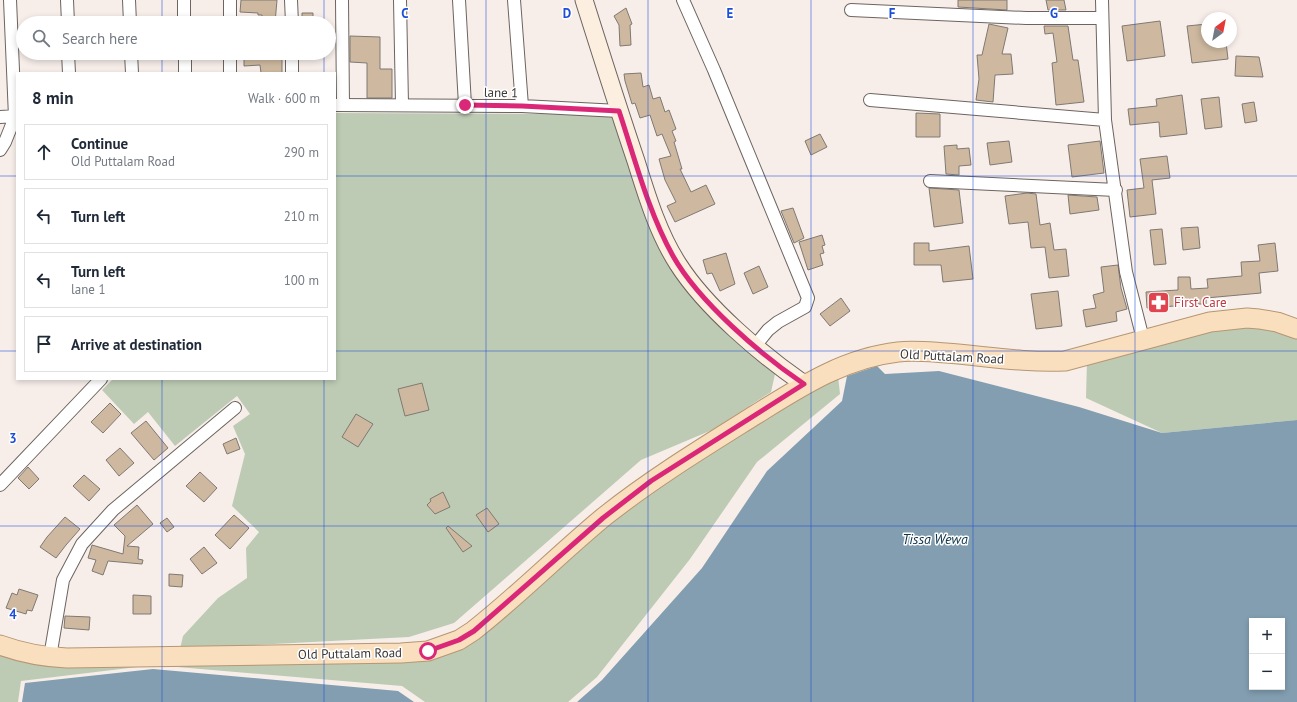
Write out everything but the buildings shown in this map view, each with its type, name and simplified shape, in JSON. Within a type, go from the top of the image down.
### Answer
[{"type":"main road","points":[[584,0],[619,111],[654,214],[673,256],[689,280],[706,299],[755,346],[804,384]]},
{"type":"main road","name":"Old Puttalam Road","points":[[0,645],[22,652],[50,657],[401,653],[428,651],[459,640],[479,626],[603,518],[651,481],[804,384],[842,366],[863,359],[899,352],[946,353],[1007,359],[1052,361],[1065,360],[1093,354],[1143,339],[1210,322],[1247,318],[1269,320],[1297,329]]},
{"type":"street","points":[[0,150],[16,117],[10,0]]},
{"type":"street","points":[[68,0],[68,16]]},
{"type":"street","points":[[129,0],[130,16]]},
{"type":"street","points":[[184,0],[184,16]]},
{"type":"street","points":[[230,0],[230,16]]},
{"type":"street","points":[[291,0],[292,16]]},
{"type":"street","points":[[339,105],[342,0]]},
{"type":"street","points":[[400,0],[402,104]]},
{"type":"street","points":[[459,0],[465,105]]},
{"type":"street","points":[[514,0],[522,106]]},
{"type":"street","points":[[683,0],[714,70],[808,298],[805,306],[768,330],[755,346]]},
{"type":"street","points":[[1102,0],[1105,120],[1116,190],[1126,272],[1143,339]]},
{"type":"street","points":[[851,10],[1026,18],[1102,18]]},
{"type":"street","points":[[68,60],[69,72]]},
{"type":"street","points":[[131,60],[132,72]]},
{"type":"street","points":[[184,60],[185,72]]},
{"type":"street","points":[[230,60],[230,72]]},
{"type":"street","points":[[292,60],[292,72]]},
{"type":"street","points":[[870,100],[1105,120]]},
{"type":"street","name":"lane 1","points":[[339,105],[402,104],[522,106],[619,111]]},
{"type":"street","points":[[0,117],[16,117]]},
{"type":"street","points":[[930,181],[1116,190]]},
{"type":"street","points":[[0,485],[100,380]]},
{"type":"street","points":[[50,657],[63,580],[82,544],[113,510],[235,408]]},
{"type":"green space","points":[[336,113],[611,114],[645,215],[664,257],[691,295],[716,322],[775,374],[771,392],[712,430],[641,460],[454,623],[409,637],[180,649],[183,636],[218,598],[247,578],[246,548],[259,532],[232,506],[245,454],[233,426],[250,414],[237,396],[175,446],[148,412],[134,424],[102,390],[112,380],[336,380]]},
{"type":"green space","points":[[1246,322],[1297,334],[1297,420],[1162,433],[1086,398],[1087,360]]},
{"type":"green space","points":[[838,376],[840,394],[757,462],[690,559],[597,677],[568,702],[425,702],[402,686],[154,665],[21,681],[18,702],[0,702],[0,650],[431,657],[617,513],[699,458]]},
{"type":"water","name":"Tissa Wewa","points":[[877,366],[885,374],[939,371],[1079,407],[1162,433],[1297,420],[1297,702],[577,702],[602,680],[702,568],[767,471],[842,401],[847,376]]},
{"type":"water","points":[[153,669],[398,691],[414,702],[22,702],[25,683]]},
{"type":"place","name":"First Care","points":[[1159,302]]},
{"type":"route","points":[[428,651],[459,640],[474,631],[603,518],[651,481],[804,384],[755,346],[727,321],[689,280],[678,265],[654,214],[619,111],[522,106],[465,105]]}]
